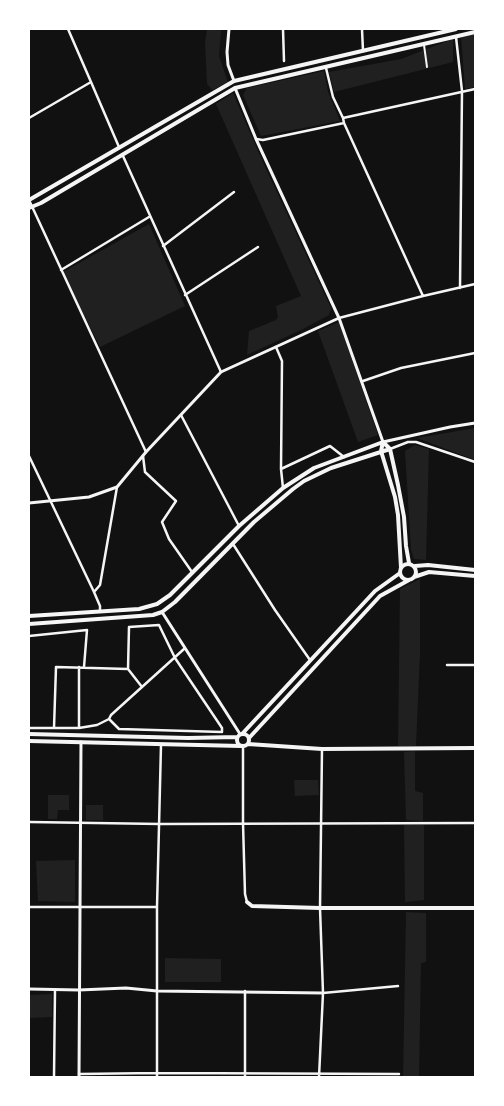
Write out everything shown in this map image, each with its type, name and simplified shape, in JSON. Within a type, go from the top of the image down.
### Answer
[{"type":"main road","points":[[29,200],[234,81],[455,29],[456,37]]},
{"type":"main road","points":[[31,207],[41,203],[236,88],[475,32]]},
{"type":"main road","points":[[363,51],[363,59]]},
{"type":"main road","points":[[234,81],[236,88]]},
{"type":"main road","points":[[119,148],[122,154]]},
{"type":"main road","points":[[383,442],[390,449],[402,502],[409,564]]},
{"type":"main road","points":[[383,442],[381,451],[395,497],[400,533],[401,570],[403,578],[409,580]]},
{"type":"main road","points":[[29,616],[139,609],[157,604],[193,573],[239,526],[283,488],[314,468],[383,442]]},
{"type":"main road","points":[[29,624],[153,615],[162,612],[175,602],[280,498],[304,481],[331,468],[390,449]]},
{"type":"main road","points":[[244,746],[237,742],[240,735],[376,590],[401,570],[405,564],[475,570]]},
{"type":"main road","points":[[414,566],[416,573],[414,577]]},
{"type":"main road","points":[[244,746],[249,738],[380,596],[414,577],[429,572],[475,576]]},
{"type":"main road","points":[[157,604],[162,612]]},
{"type":"main road","points":[[29,734],[188,738],[246,735],[249,738]]},
{"type":"main road","points":[[29,741],[322,749],[475,748]]},
{"type":"main road","points":[[247,902],[252,906],[320,908],[475,908]]},
{"type":"street","points":[[68,29],[119,148]]},
{"type":"street","points":[[229,29],[228,65],[234,81]]},
{"type":"street","points":[[283,29],[284,61]]},
{"type":"street","points":[[362,29],[363,51]]},
{"type":"street","points":[[456,37],[462,91],[460,288]]},
{"type":"street","points":[[424,45],[427,67]]},
{"type":"street","points":[[326,68],[333,97],[344,123],[423,296]]},
{"type":"street","points":[[29,118],[91,82]]},
{"type":"street","points":[[236,88],[256,139],[339,318],[383,442],[475,423]]},
{"type":"street","points":[[343,118],[475,89]]},
{"type":"street","points":[[256,139],[263,140],[344,123]]},
{"type":"street","points":[[122,154],[221,372]]},
{"type":"street","points":[[163,246],[234,192]]},
{"type":"street","points":[[29,200],[144,454],[145,472],[176,501],[162,522],[169,538],[193,573]]},
{"type":"street","points":[[61,270],[149,217]]},
{"type":"street","points":[[185,295],[258,247]]},
{"type":"street","points":[[94,592],[100,584],[117,487],[144,454],[221,372],[339,318],[475,284]]},
{"type":"street","points":[[275,346],[282,362],[280,469],[283,488]]},
{"type":"street","points":[[362,381],[401,368],[475,353]]},
{"type":"street","points":[[181,416],[239,526]]},
{"type":"street","points":[[390,449],[408,442],[416,442],[475,462]]},
{"type":"street","points":[[280,469],[330,446],[344,457]]},
{"type":"street","points":[[29,456],[94,592],[100,606],[100,612]]},
{"type":"street","points":[[29,503],[89,497],[117,487]]},
{"type":"street","points":[[233,544],[275,610],[310,660]]},
{"type":"street","points":[[162,612],[240,735]]},
{"type":"street","points":[[109,719],[119,729],[222,732],[222,728],[175,658],[158,625],[129,627],[128,669],[142,687]]},
{"type":"street","points":[[29,636],[87,630],[84,667]]},
{"type":"street","points":[[29,728],[79,728],[97,725],[109,719],[111,715],[184,649]]},
{"type":"street","points":[[447,664],[475,665]]},
{"type":"street","points":[[54,728],[56,667],[128,669]]},
{"type":"street","points":[[79,667],[79,728]]},
{"type":"street","points":[[81,742],[79,1076],[157,1073],[399,1074]]},
{"type":"street","points":[[157,1077],[157,907],[161,745]]},
{"type":"street","points":[[244,746],[243,823],[245,894],[247,902]]},
{"type":"street","points":[[319,1077],[323,993],[320,908],[322,749]]},
{"type":"street","points":[[29,822],[160,824],[475,823]]},
{"type":"street","points":[[29,907],[157,907]]},
{"type":"street","points":[[29,989],[79,990],[126,988],[323,993],[398,986]]},
{"type":"street","points":[[54,1077],[55,990]]},
{"type":"street","points":[[245,1077],[246,991]]},
{"type":"shaded area","points":[[207,29],[221,29],[219,56],[228,82],[212,90],[207,84],[205,43]]},
{"type":"shaded area","points":[[475,33],[475,87],[465,89],[461,36]]},
{"type":"shaded area","points":[[453,39],[453,62],[334,92],[329,72],[401,59]]},
{"type":"shaded area","points":[[324,71],[328,92],[340,121],[261,136],[243,95],[247,88]]},
{"type":"shaded area","points":[[233,93],[331,308],[329,315],[247,355],[249,331],[276,320],[278,317],[276,306],[301,296],[216,104]]},
{"type":"shaded area","points":[[149,224],[185,306],[100,347],[63,272]]},
{"type":"shaded area","points":[[339,322],[378,435],[358,442],[318,331]]},
{"type":"shaded area","points":[[475,428],[475,460],[417,438]]},
{"type":"shaded area","points":[[415,445],[429,449],[426,560],[414,559],[411,550],[405,451]]},
{"type":"shaded area","points":[[420,579],[420,653],[416,746],[398,746],[400,589]]},
{"type":"shaded area","points":[[415,751],[415,791],[423,793],[423,821],[406,820],[404,752]]},
{"type":"shaded area","points":[[294,780],[318,780],[319,795],[295,796]]},
{"type":"shaded area","points":[[48,795],[69,795],[69,810],[58,810],[57,819],[48,819]]},
{"type":"shaded area","points":[[86,805],[103,805],[103,820],[86,820]]},
{"type":"shaded area","points":[[404,825],[424,825],[424,900],[405,902]]},
{"type":"shaded area","points":[[75,860],[75,902],[38,901],[36,861]]},
{"type":"shaded area","points":[[406,912],[426,913],[426,962],[421,963],[419,1077],[403,1077]]},
{"type":"shaded area","points":[[165,958],[221,959],[221,982],[165,982]]},
{"type":"shaded area","points":[[52,994],[52,1017],[29,1018],[29,995]]}]
